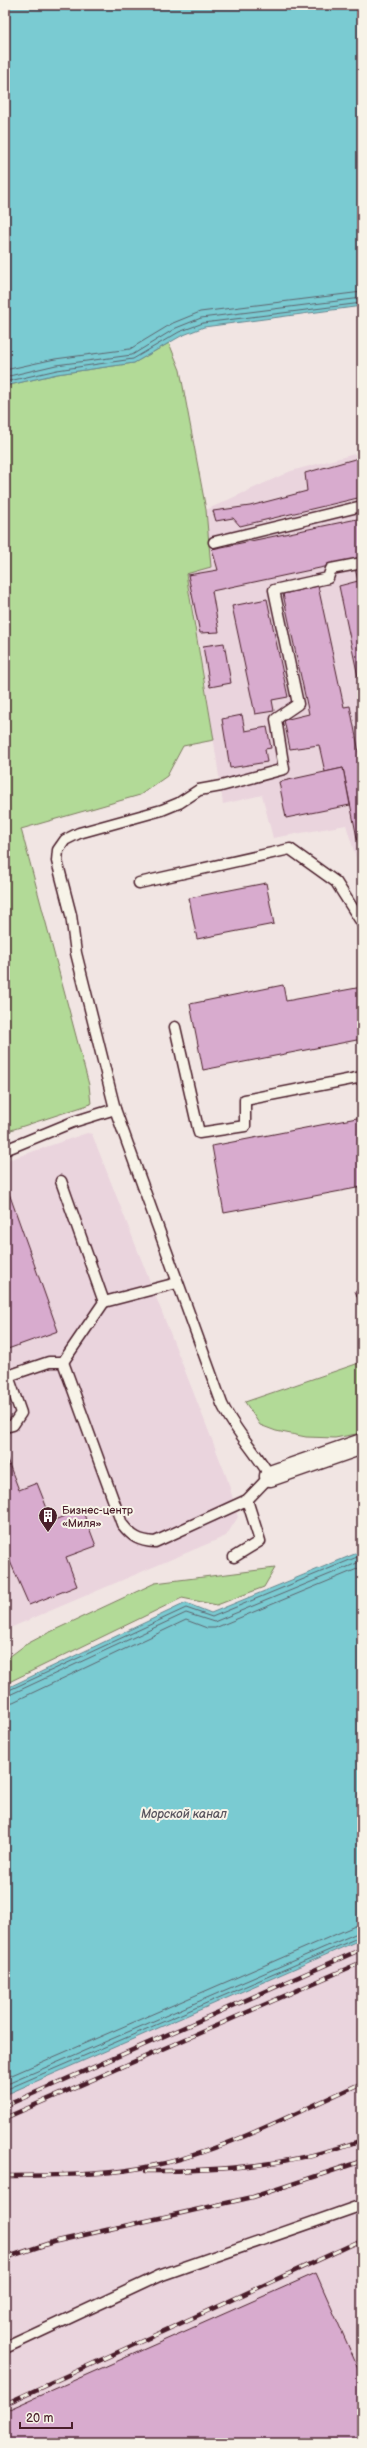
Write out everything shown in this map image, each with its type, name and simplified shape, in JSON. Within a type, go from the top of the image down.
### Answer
[{"type":"street","points":[[270,1476],[362,1444]]},
{"type":"lane","points":[[214,542],[362,506]]},
{"type":"lane","points":[[64,1362],[122,1524],[130,1536],[142,1541],[154,1542],[247,1500],[270,1476],[260,1459],[232,1425],[222,1404],[176,1283],[116,1110],[76,953],[72,915],[57,861],[58,850],[66,840],[79,833],[162,810],[179,803],[199,790],[221,786],[284,769],[276,719],[298,704],[274,590],[328,578],[331,569],[362,563]]},
{"type":"lane","points":[[139,884],[290,849],[336,882],[362,923]]},
{"type":"lane","points":[[175,1027],[199,1133],[245,1126],[245,1100],[362,1077]]},
{"type":"lane","points":[[5,1150],[73,1122],[116,1110]]},
{"type":"lane","points":[[60,1181],[104,1302]]},
{"type":"lane","points":[[64,1362],[104,1302],[176,1283]]},
{"type":"lane","points":[[5,1427],[13,1424],[21,1413],[7,1377],[49,1362],[64,1362]]},
{"type":"lane","points":[[234,1557],[260,1541],[247,1500]]},
{"type":"lane","points":[[5,2348],[159,2276],[362,2205]]},
{"type":"shaded area","points":[[362,452],[362,877],[346,825],[273,838],[262,795],[223,804],[202,660],[186,574],[211,567],[206,510],[291,471]]},
{"type":"shaded area","points":[[87,1133],[92,1134],[227,1478],[238,1517],[226,1536],[5,1630],[5,1161]]},
{"type":"shaded area","points":[[362,1939],[362,2443],[5,2443],[5,2095]]},
{"type":"green space","points":[[169,343],[180,370],[206,510],[211,567],[186,574],[214,740],[183,746],[167,776],[140,795],[21,829],[89,1085],[91,1104],[5,1132],[5,386],[57,374],[134,363]]},
{"type":"green space","points":[[362,1362],[362,1433],[335,1438],[306,1437],[276,1431],[260,1425],[245,1402]]},
{"type":"green space","points":[[275,1568],[264,1587],[217,1605],[182,1598],[5,1684],[5,1660],[25,1645],[155,1583]]},
{"type":"water","points":[[5,5],[362,5],[362,306],[204,327],[181,336],[134,363],[57,374],[5,386]]},
{"type":"water","name":"Морской канал","points":[[362,1551],[362,1939],[5,2095],[5,1689],[186,1603],[211,1613]]},
{"type":"building","points":[[362,457],[362,497],[240,526],[233,518],[216,521],[213,511],[250,506],[307,491],[305,473]]},
{"type":"building","points":[[362,518],[362,559],[212,591],[219,632],[200,633],[188,575],[218,570],[212,549]]},
{"type":"building","points":[[362,566],[362,696],[339,586],[358,581],[355,568]]},
{"type":"building","points":[[318,586],[344,707],[350,706],[362,768],[362,863],[343,768],[325,772],[319,745],[290,749],[284,720],[309,714],[283,594]]},
{"type":"building","points":[[267,599],[288,697],[272,700],[274,711],[255,714],[232,606]]},
{"type":"building","points":[[224,643],[231,683],[210,687],[203,646]]},
{"type":"building","points":[[242,715],[245,731],[267,727],[271,748],[265,749],[267,762],[230,768],[222,719]]},
{"type":"building","points":[[343,768],[350,805],[286,818],[279,782]]},
{"type":"building","points":[[266,883],[274,924],[197,939],[189,898]]},
{"type":"building","points":[[283,985],[286,1001],[362,987],[362,1039],[203,1070],[190,1004]]},
{"type":"building","points":[[362,1117],[362,1187],[224,1213],[212,1146]]},
{"type":"building","points":[[5,1182],[58,1331],[5,1350]]},
{"type":"building","points":[[362,1288],[362,1308],[355,1291]]},
{"type":"building","name":"Бизнес-центр «Миля»","points":[[5,1454],[19,1490],[37,1483],[52,1521],[82,1509],[96,1546],[66,1557],[77,1586],[29,1605],[5,1550]]},
{"type":"building","points":[[316,2273],[362,2377],[362,2443],[5,2443],[5,2411]]},
{"type":"railway","points":[[5,2106],[362,1949]]},
{"type":"railway","points":[[5,2118],[362,1962]]},
{"type":"railway","points":[[5,2176],[100,2173],[138,2169],[182,2159],[261,2129],[362,2083]]},
{"type":"railway","points":[[146,2171],[201,2170],[256,2165],[309,2156],[362,2140]]},
{"type":"railway","points":[[5,2258],[53,2242],[253,2197],[362,2161]]},
{"type":"railway","points":[[5,2404],[362,2240]]},
{"type":"place","name":"Бизнес-центр «Миля»","points":[[48,1533]]}]
